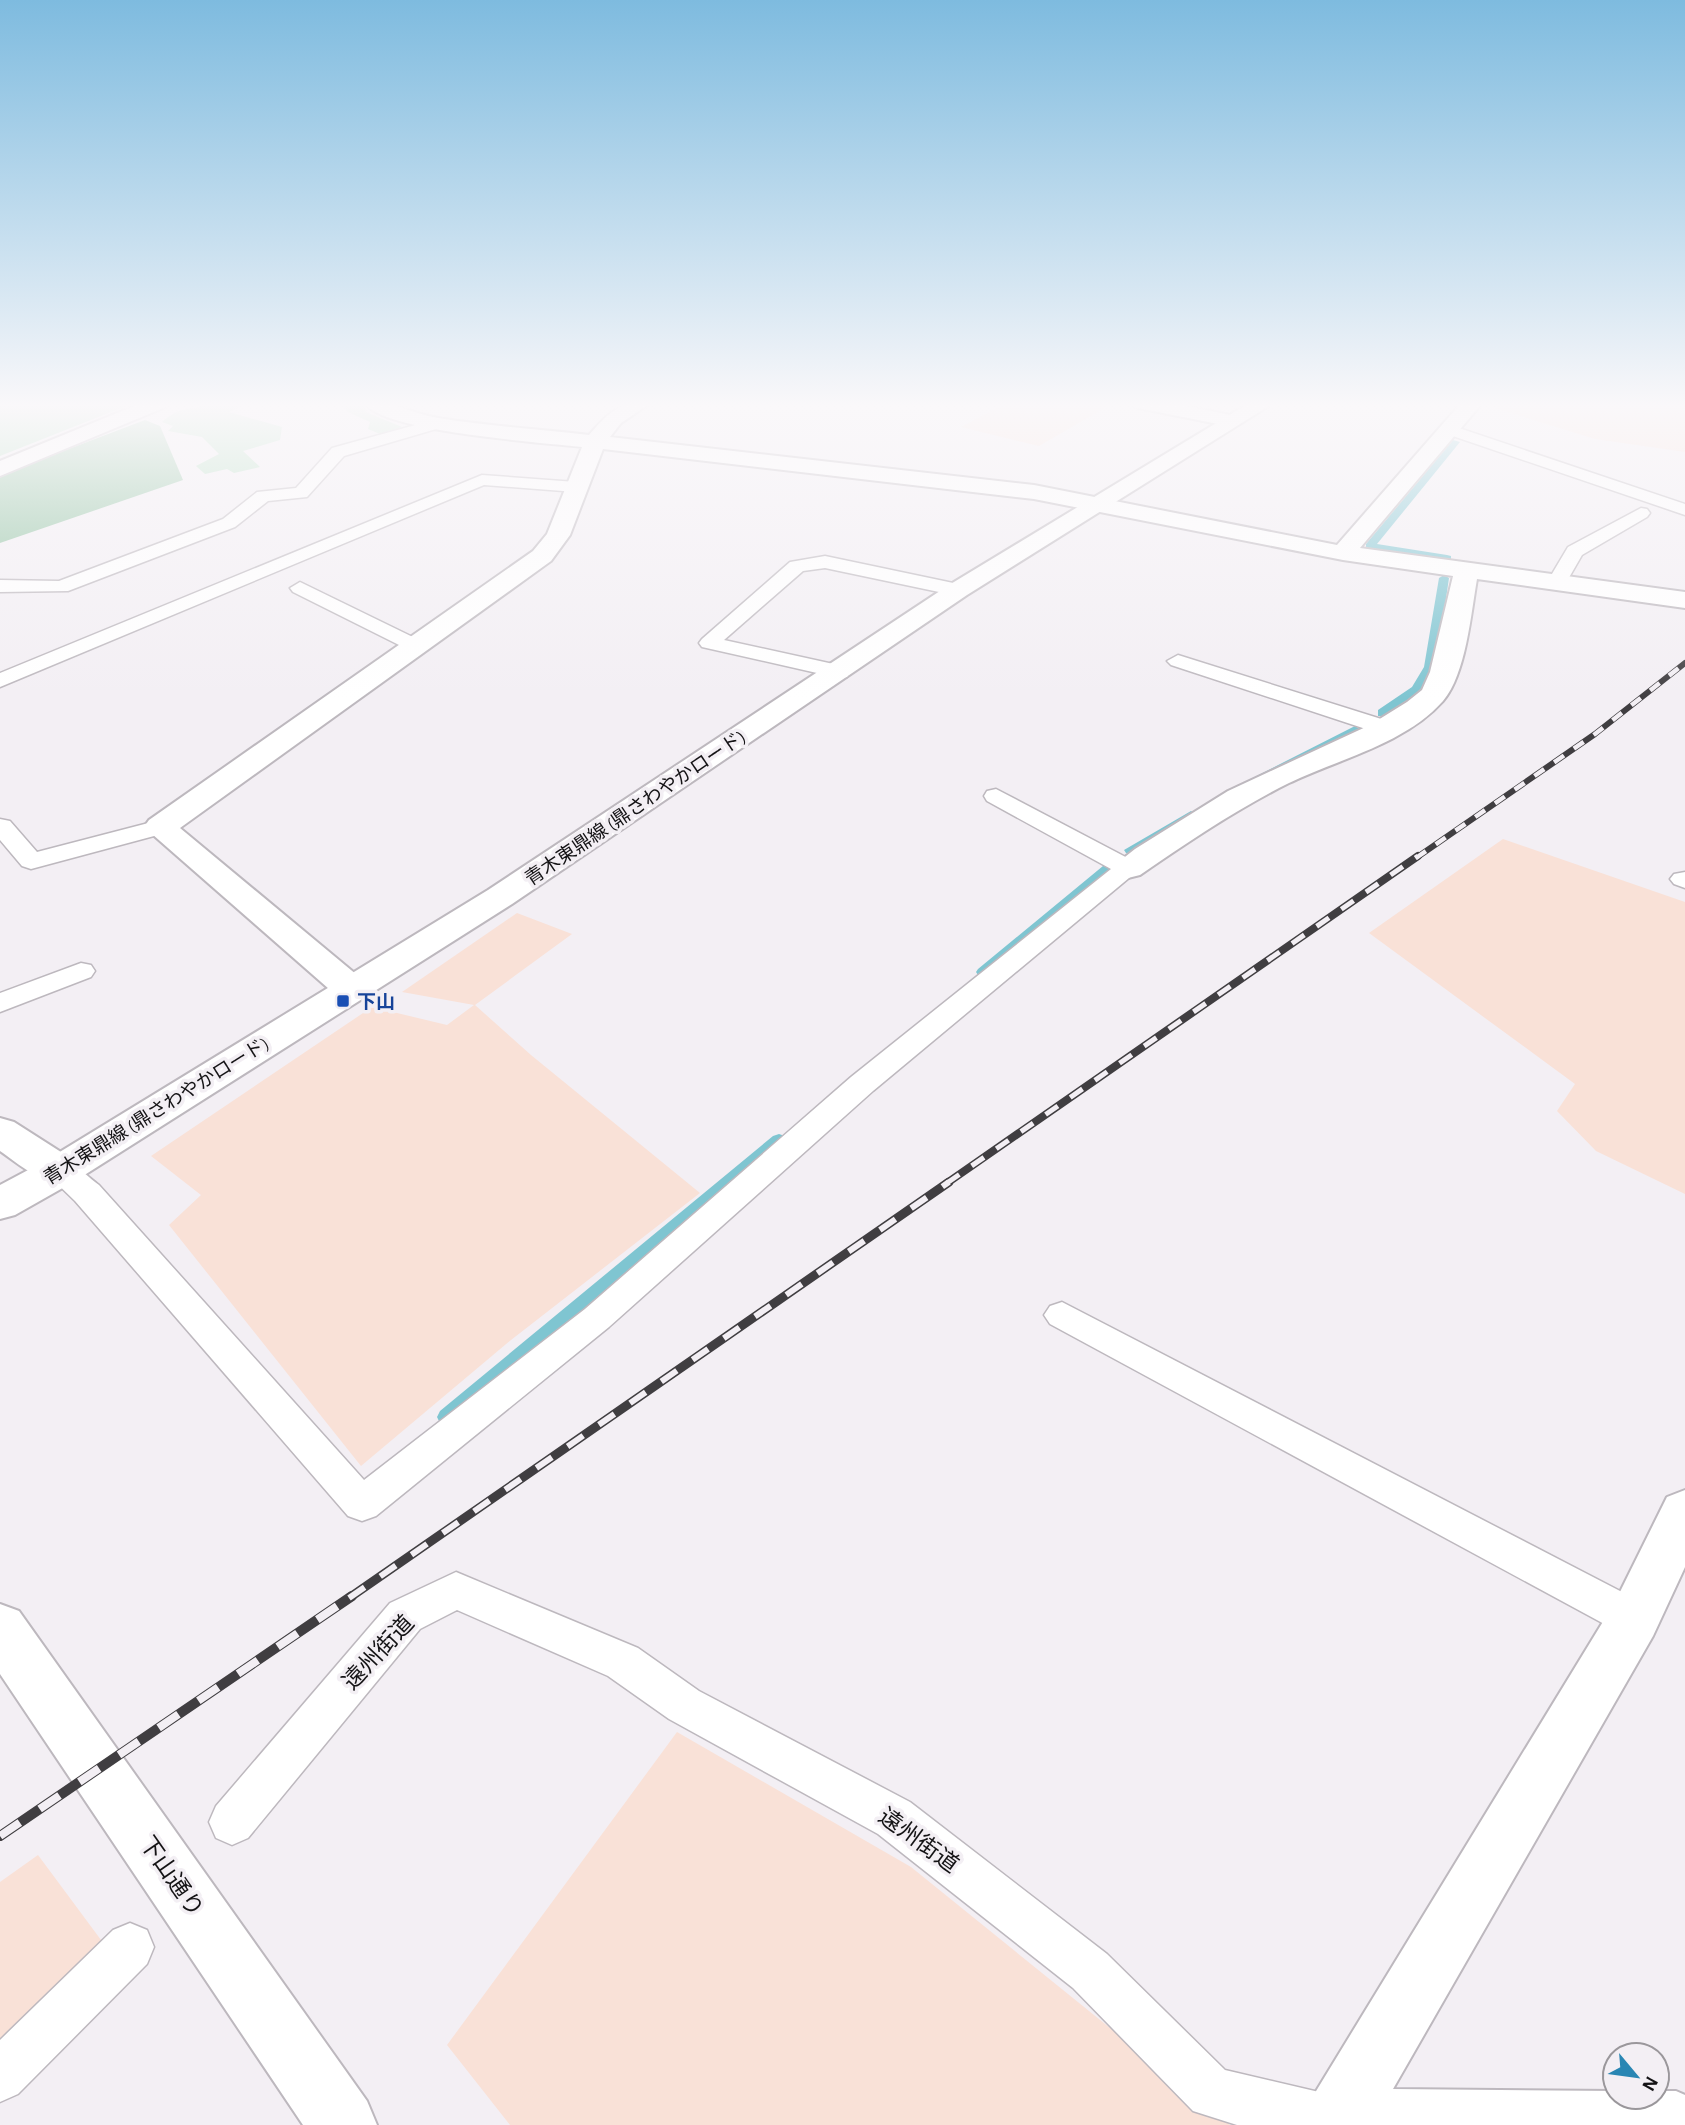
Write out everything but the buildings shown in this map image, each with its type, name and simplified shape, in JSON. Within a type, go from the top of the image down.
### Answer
[{"type":"street","points":[[350,988],[160,827],[542,556],[558,535],[571,501]]},
{"type":"street","points":[[1083,501],[1343,553],[1685,600]]},
{"type":"street","name":"青木東鼎線 (鼎さわやかロード)","points":[[0,1204],[60,1171],[500,897],[958,590],[1103,501]]},
{"type":"street","points":[[1343,553],[1388,501]]},
{"type":"street","points":[[1128,868],[1210,813],[1279,776],[1386,728],[1434,694],[1448,656],[1466,572]]},
{"type":"street","points":[[0,1132],[60,1171]]},
{"type":"street","points":[[1335,2123],[1634,1619],[1685,1512]]},
{"type":"street","name":"下山通り","points":[[0,1628],[343,2125]]},
{"type":"street","name":"遠州街道","points":[[1335,2123],[1676,2125]]},
{"type":"lane","points":[[0,586],[61,587],[229,523],[256,501]]},
{"type":"lane","points":[[0,681],[431,501]]},
{"type":"lane","points":[[1659,501],[1685,510]]},
{"type":"lane","points":[[1556,584],[1576,551],[1642,513]]},
{"type":"lane","points":[[839,672],[709,643],[797,566],[825,562],[958,590]]},
{"type":"lane","points":[[300,588],[416,646]]},
{"type":"lane","points":[[1178,661],[1386,728]]},
{"type":"lane","points":[[60,1171],[87,1194],[362,1504],[597,1318],[862,1084],[1128,868],[996,796]]},
{"type":"lane","points":[[1,826],[31,861],[160,827]]},
{"type":"lane","points":[[0,1003],[81,971]]},
{"type":"lane","points":[[1062,1315],[1634,1619]]},
{"type":"lane","name":"遠州街道","points":[[232,1822],[405,1616],[456,1590],[624,1662],[684,1705],[894,1818],[1090,1971],[1211,2093],[1335,2123]]},
{"type":"lane","points":[[0,2076],[130,1947]]},
{"type":"shaded area","points":[[1503,839],[1685,902],[1685,1194],[1596,1151],[1557,1111],[1575,1084],[1369,933]]},
{"type":"shaded area","points":[[517,913],[572,934],[475,1005],[531,1055],[700,1193],[511,1340],[361,1466],[169,1225],[201,1195],[151,1156],[372,1007],[447,1025],[474,1005],[402,992]]},
{"type":"shaded area","points":[[677,1732],[911,1867],[1230,2125],[510,2125],[447,2045]]},
{"type":"shaded area","points":[[38,1855],[104,1944],[0,2045],[0,1882]]},
{"type":"green space","points":[[0,501],[122,501],[0,543]]},
{"type":"waterway","points":[[1407,501],[1370,546],[1447,558]]},
{"type":"waterway","points":[[1382,713],[1416,689],[1430,667],[1444,578]]},
{"type":"waterway","points":[[1229,793],[1355,730]]},
{"type":"waterway","points":[[1131,850],[1191,815]]},
{"type":"waterway","points":[[983,972],[1108,869]]},
{"type":"waterway","points":[[447,1417],[779,1140]]},
{"type":"railway","points":[[1416,858],[1595,734],[1685,663]]},
{"type":"railway","points":[[947,1183],[1418,856]]},
{"type":"railway","points":[[349,1598],[949,1182]]},
{"type":"railway","points":[[0,1836],[352,1596]]},
{"type":"place","name":"下山","points":[[343,1001]]}]
